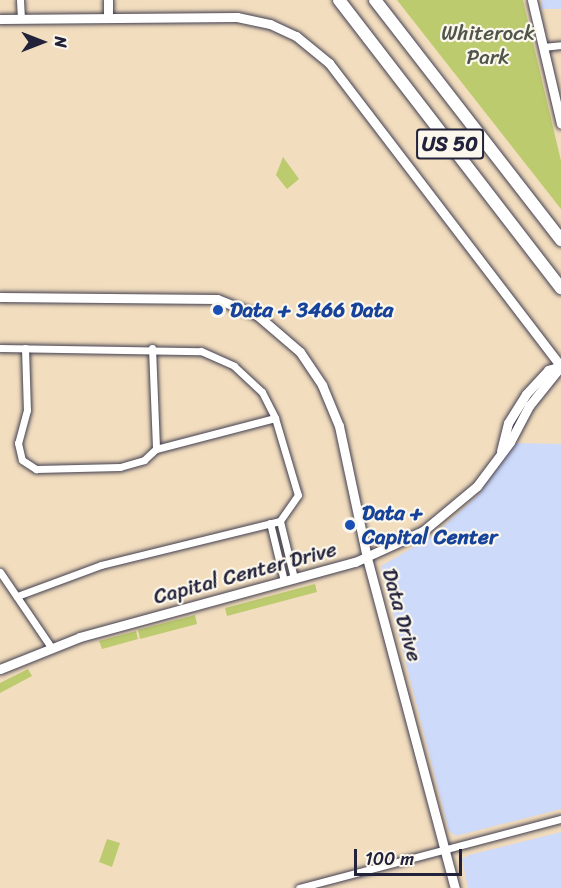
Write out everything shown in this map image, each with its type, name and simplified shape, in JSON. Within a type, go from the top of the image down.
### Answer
[{"type":"highway","name":"US 50","points":[[339,0],[561,288]]},
{"type":"highway","name":"US 50","points":[[375,0],[561,240]]},
{"type":"street","points":[[20,0],[21,18]]},
{"type":"street","points":[[108,0],[108,17]]},
{"type":"street","points":[[532,0],[560,120]]},
{"type":"street","points":[[0,18],[108,17],[257,20],[288,31],[312,47],[329,63],[561,366]]},
{"type":"street","points":[[543,47],[561,45]]},
{"type":"street","name":"Data Drive","points":[[0,297],[218,298],[257,315],[300,352],[322,385],[339,426],[367,558],[456,888]]},
{"type":"street","points":[[0,348],[152,348],[201,351],[234,366],[262,392],[275,418],[298,495],[280,521],[289,580]]},
{"type":"street","points":[[25,348],[27,410],[18,443],[22,460],[36,469],[120,467],[144,460],[156,449],[275,418]]},
{"type":"street","points":[[152,348],[156,449]]},
{"type":"street","name":"Capital Center Drive","points":[[0,669],[51,647],[367,558],[438,521],[477,486],[561,366]]},
{"type":"street","points":[[17,596],[101,565],[280,521]]},
{"type":"street","points":[[270,523],[289,580]]},
{"type":"street","points":[[0,572],[51,647]]},
{"type":"street","points":[[299,888],[561,819]]},
{"type":"shaded area","points":[[541,0],[561,0],[561,9],[542,9]]},
{"type":"shaded area","points":[[514,443],[561,444],[561,809],[456,836],[449,831],[381,566],[434,535],[465,507],[480,493]]},
{"type":"shaded area","points":[[561,832],[561,888],[468,888],[462,859],[469,855]]},
{"type":"green space","name":"Whiterock Park","points":[[397,0],[523,0],[561,161],[561,209]]},
{"type":"green space","points":[[283,157],[299,179],[287,189],[276,175]]},
{"type":"green space","points":[[315,584],[317,592],[227,616],[225,608]]},
{"type":"green space","points":[[195,615],[197,624],[140,639],[138,630]]},
{"type":"green space","points":[[136,631],[138,639],[102,649],[99,641]]},
{"type":"green space","points":[[28,669],[32,676],[0,693],[0,683]]},
{"type":"green space","points":[[107,839],[120,843],[112,867],[99,862]]},
{"type":"place","name":"Data + 3466 Data","points":[[218,310]]},
{"type":"place","name":"Data + Capital Center","points":[[350,525]]}]
